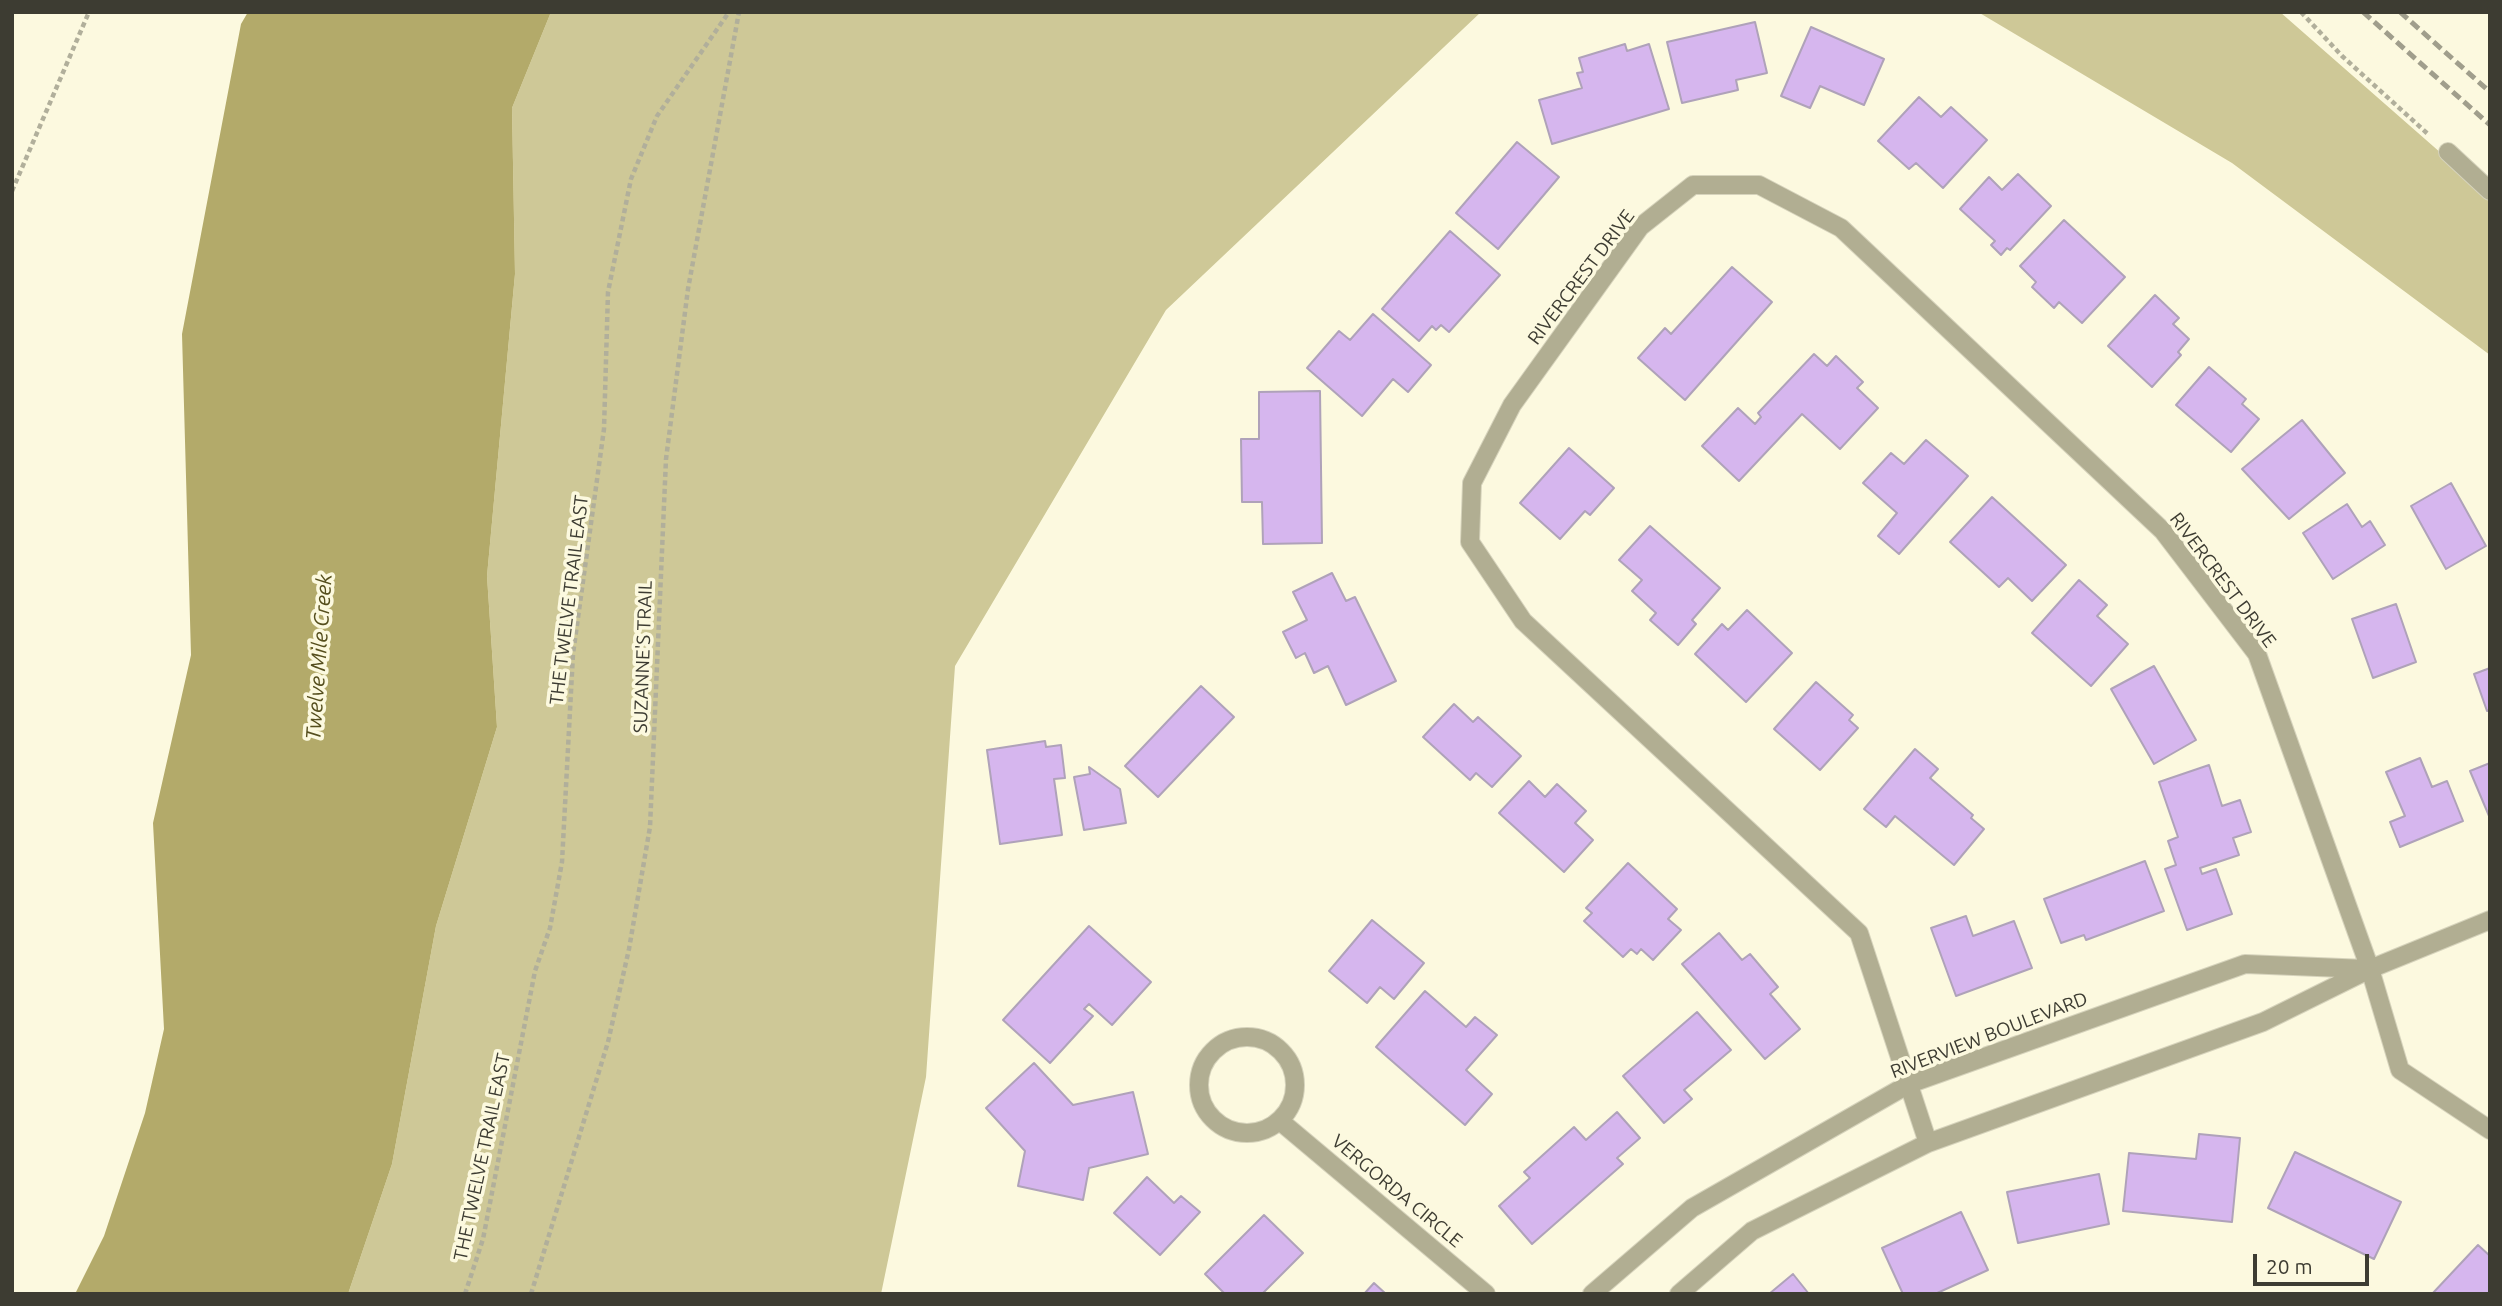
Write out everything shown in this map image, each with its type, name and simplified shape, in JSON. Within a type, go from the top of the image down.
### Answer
[{"type":"street","points":[[2448,152],[2490,191]]},
{"type":"street","name":"RIVERCREST DRIVE","points":[[1928,1143],[1859,933],[1523,621],[1470,541],[1472,483],[1512,405],[1640,227],[1692,185],[1759,186],[1841,228],[2163,531],[2257,654],[2370,969]]},
{"type":"street","points":[[1679,1294],[1752,1231],[1928,1143],[2263,1022],[2370,969],[2490,920]]},
{"type":"street","name":"RIVERVIEW BOULEVARD","points":[[1592,1294],[1692,1208],[1909,1084],[2245,964],[2370,969]]},
{"type":"street","points":[[2370,969],[2400,1070],[2490,1130]]},
{"type":"street","points":[[1247,1037],[1270,1042],[1282,1052],[1296,1079],[1295,1095],[1290,1109],[1280,1121],[1266,1130],[1250,1134],[1233,1133],[1207,1113],[1200,1098],[1198,1082],[1203,1065],[1212,1052],[1225,1042],[1247,1037]]},
{"type":"street","name":"VERGORDA CIRCLE","points":[[1280,1121],[1486,1294]]},
{"type":"path","points":[[12,191],[89,12]]},
{"type":"path","name":"THE TWELVE TRAIL EAST","points":[[465,1294],[484,1239],[534,971],[550,928],[562,862],[573,654],[604,429],[608,292],[631,179],[657,117],[729,12]]},
{"type":"path","name":"SUZANNE'S TRAIL","points":[[531,1294],[608,1042],[629,949],[650,827],[666,459],[688,289],[739,12]]},
{"type":"path","points":[[2301,12],[2342,56],[2448,152]]},
{"type":"shaded area","points":[[551,12],[1481,12],[1166,310],[955,666],[926,1077],[881,1294],[348,1294],[392,1164],[436,926],[497,727],[487,576],[515,274],[512,108]]},
{"type":"shaded area","points":[[1978,12],[2280,12],[2490,196],[2490,355],[2232,163]]},
{"type":"water","name":"Twelve Mile Creek","points":[[248,12],[551,12],[512,108],[515,274],[487,576],[497,727],[436,926],[392,1164],[348,1294],[75,1294],[104,1236],[145,1113],[164,1029],[153,823],[191,655],[182,334],[241,24]]},
{"type":"building","points":[[1755,22],[1767,73],[1736,80],[1738,90],[1682,103],[1667,42]]},
{"type":"building","points":[[1811,27],[1884,59],[1864,105],[1820,86],[1810,108],[1781,96]]},
{"type":"building","points":[[1625,44],[1627,51],[1649,44],[1669,109],[1552,144],[1539,100],[1582,88],[1577,73],[1583,72],[1579,58]]},
{"type":"building","points":[[1919,97],[1941,117],[1951,107],[1987,140],[1943,188],[1916,163],[1909,169],[1878,141]]},
{"type":"building","points":[[1517,142],[1559,177],[1498,249],[1456,213]]},
{"type":"building","points":[[2018,174],[2051,206],[2010,250],[2007,248],[2001,255],[1991,245],[1995,241],[1960,209],[1989,177],[2002,190]]},
{"type":"building","points":[[2064,220],[2125,277],[2082,323],[2059,302],[2054,308],[2032,287],[2036,282],[2020,266]]},
{"type":"building","points":[[1450,231],[1500,275],[1449,332],[1441,325],[1436,330],[1432,326],[1419,341],[1382,309]]},
{"type":"building","points":[[1732,267],[1772,302],[1685,400],[1638,358],[1665,328],[1671,334]]},
{"type":"building","points":[[2155,295],[2179,318],[2173,324],[2189,339],[2178,352],[2181,355],[2152,387],[2108,346]]},
{"type":"building","points":[[1373,314],[1431,365],[1408,392],[1393,379],[1362,416],[1307,368],[1339,331],[1350,340]]},
{"type":"building","points":[[1814,354],[1827,366],[1836,356],[1863,382],[1857,388],[1878,408],[1840,449],[1802,414],[1739,481],[1702,446],[1738,408],[1755,424],[1761,417],[1758,413]]},
{"type":"building","points":[[2209,367],[2246,399],[2242,404],[2259,419],[2231,452],[2176,405]]},
{"type":"building","points":[[1320,391],[1322,543],[1263,544],[1262,502],[1242,502],[1241,439],[1259,439],[1259,392]]},
{"type":"building","points":[[2302,420],[2345,473],[2289,519],[2242,469]]},
{"type":"building","points":[[1926,440],[1968,476],[1899,554],[1878,536],[1897,513],[1863,483],[1891,453],[1904,464]]},
{"type":"building","points":[[1569,448],[1614,488],[1590,515],[1585,511],[1560,539],[1520,503]]},
{"type":"building","points":[[2451,483],[2486,546],[2446,569],[2411,506]]},
{"type":"building","points":[[1992,497],[2066,565],[2032,601],[2008,578],[1999,587],[1950,542]]},
{"type":"building","points":[[2347,504],[2362,527],[2370,521],[2385,545],[2333,579],[2303,533]]},
{"type":"building","points":[[1650,526],[1720,588],[1692,620],[1696,624],[1678,645],[1650,620],[1656,613],[1632,591],[1642,580],[1619,560]]},
{"type":"building","points":[[1332,573],[1346,601],[1355,597],[1396,681],[1346,705],[1328,666],[1314,673],[1305,653],[1296,658],[1283,632],[1307,620],[1293,592]]},
{"type":"building","points":[[2079,580],[2107,605],[2097,616],[2128,644],[2091,686],[2032,633]]},
{"type":"building","points":[[2396,604],[2416,662],[2373,678],[2352,619]]},
{"type":"building","points":[[1747,610],[1792,653],[1746,702],[1695,654],[1722,624],[1728,630]]},
{"type":"building","points":[[2154,666],[2196,740],[2154,764],[2111,689]]},
{"type":"building","points":[[2490,668],[2490,710],[2487,711],[2474,674]]},
{"type":"building","points":[[1816,682],[1853,715],[1849,720],[1858,728],[1820,770],[1774,729]]},
{"type":"building","points":[[1201,686],[1234,717],[1158,797],[1125,766]]},
{"type":"building","points":[[1454,704],[1473,722],[1478,717],[1521,756],[1492,787],[1476,773],[1470,780],[1423,737]]},
{"type":"building","points":[[1045,741],[1046,747],[1061,745],[1065,778],[1054,779],[1062,835],[1000,844],[987,750]]},
{"type":"building","points":[[1915,749],[1938,769],[1930,778],[1973,815],[1971,818],[1984,829],[1954,865],[1895,816],[1886,827],[1864,809]]},
{"type":"building","points":[[2420,758],[2432,787],[2447,781],[2463,821],[2400,847],[2390,822],[2405,816],[2386,772]]},
{"type":"building","points":[[2490,763],[2490,816],[2489,816],[2470,771]]},
{"type":"building","points":[[2209,765],[2222,806],[2240,800],[2251,832],[2233,838],[2239,855],[2200,868],[2202,874],[2216,869],[2232,914],[2187,930],[2165,869],[2176,865],[2168,841],[2178,837],[2159,782]]},
{"type":"building","points":[[1089,767],[1120,789],[1126,823],[1084,830],[1074,777],[1090,774]]},
{"type":"building","points":[[1529,781],[1545,797],[1557,784],[1586,811],[1575,823],[1593,840],[1564,872],[1499,813]]},
{"type":"building","points":[[2145,861],[2164,911],[2086,940],[2084,935],[2061,943],[2044,899]]},
{"type":"building","points":[[1628,863],[1677,909],[1668,919],[1681,930],[1653,960],[1641,949],[1637,954],[1631,949],[1623,957],[1584,921],[1592,913],[1586,908]]},
{"type":"building","points":[[1966,916],[1973,936],[2014,921],[2032,968],[1956,996],[1931,928]]},
{"type":"building","points":[[1372,920],[1424,963],[1394,999],[1380,987],[1367,1003],[1329,971]]},
{"type":"building","points":[[1089,926],[1151,982],[1112,1025],[1089,1004],[1084,1009],[1093,1016],[1050,1063],[1003,1020]]},
{"type":"building","points":[[1719,933],[1742,960],[1750,954],[1778,987],[1770,994],[1800,1029],[1765,1059],[1682,964]]},
{"type":"building","points":[[1425,991],[1466,1027],[1475,1017],[1497,1035],[1466,1070],[1492,1094],[1465,1125],[1376,1047]]},
{"type":"building","points":[[1697,1012],[1731,1050],[1684,1090],[1692,1099],[1664,1123],[1623,1076]]},
{"type":"building","points":[[1034,1063],[1073,1105],[1133,1092],[1148,1154],[1089,1168],[1083,1200],[1018,1186],[1025,1151],[986,1108]]},
{"type":"building","points":[[1617,1112],[1640,1138],[1617,1158],[1623,1164],[1532,1244],[1499,1206],[1530,1178],[1524,1172],[1574,1127],[1586,1140]]},
{"type":"building","points":[[2199,1134],[2240,1138],[2232,1222],[2123,1211],[2129,1153],[2196,1159]]},
{"type":"building","points":[[2295,1152],[2401,1202],[2374,1259],[2268,1208]]},
{"type":"building","points":[[2099,1174],[2109,1224],[2018,1243],[2007,1192]]},
{"type":"building","points":[[1147,1177],[1174,1203],[1181,1196],[1200,1212],[1160,1255],[1114,1213]]},
{"type":"building","points":[[1961,1212],[1988,1270],[1935,1294],[1903,1294],[1882,1248]]},
{"type":"building","points":[[1264,1215],[1303,1253],[1262,1294],[1225,1294],[1205,1274]]},
{"type":"building","points":[[2478,1245],[2490,1256],[2490,1294],[2432,1294]]},
{"type":"building","points":[[1793,1274],[1809,1294],[1769,1294]]},
{"type":"building","points":[[1374,1283],[1386,1294],[1364,1294]]},
{"type":"railway","points":[[2363,12],[2490,125]]},
{"type":"railway","points":[[2400,12],[2490,92]]}]
